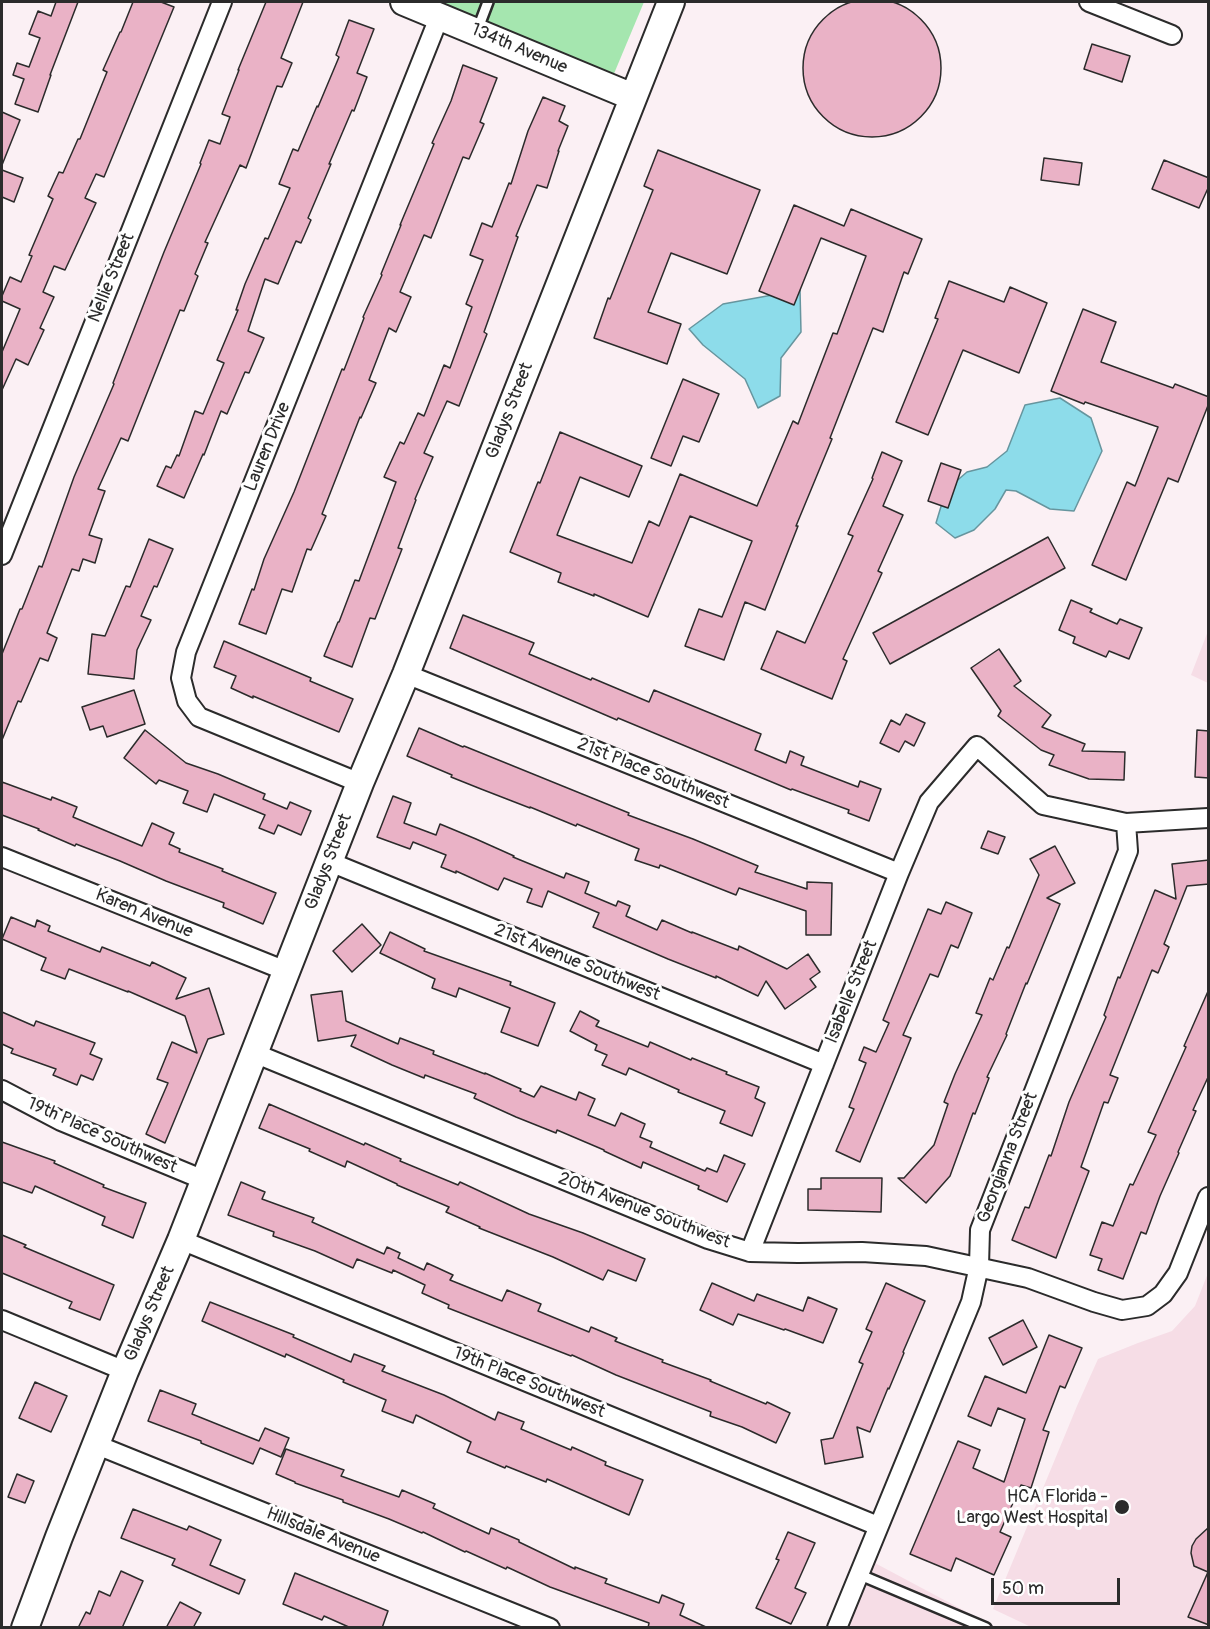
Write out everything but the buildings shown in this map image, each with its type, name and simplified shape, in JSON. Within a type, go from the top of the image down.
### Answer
[{"type":"street","name":"Nellie Street","points":[[2,555],[222,2]]},
{"type":"street","name":"134th Avenue","points":[[404,2],[633,97]]},
{"type":"street","name":"Gladys Street","points":[[25,1628],[59,1537],[125,1371],[181,1240],[671,2]]},
{"type":"street","points":[[1089,2],[1172,35]]},
{"type":"street","name":"Lauren Drive","points":[[360,783],[199,717],[187,701],[181,678],[186,652],[440,15]]},
{"type":"street","name":"21st Place Southwest","points":[[406,674],[899,873]]},
{"type":"street","name":"Isabelle Street","points":[[750,1252],[929,802],[977,746],[1043,805],[1126,823]]},
{"type":"street","points":[[1126,823],[1209,818]]},
{"type":"street","name":"Georgianna Street","points":[[837,1628],[971,1302],[979,1266],[980,1230],[1128,851],[1126,823]]},
{"type":"street","name":"Karen Avenue","points":[[2,857],[286,971]]},
{"type":"street","name":"21st Avenue Southwest","points":[[330,862],[824,1064]]},
{"type":"street","name":"20th Avenue Southwest","points":[[254,1053],[708,1239],[750,1252],[862,1252],[927,1256],[1028,1278],[1122,1310],[1147,1306],[1163,1294],[1178,1273],[1209,1197]]},
{"type":"street","name":"19th Place Southwest","points":[[2,1090],[62,1121],[204,1179]]},
{"type":"street","name":"19th Place Southwest","points":[[181,1240],[878,1526]]},
{"type":"street","points":[[2,1320],[125,1371]]},
{"type":"street","name":"Hillsdale Avenue","points":[[96,1444],[550,1628]]},
{"type":"lane","points":[[477,31],[488,2]]},
{"type":"lane","points":[[858,1574],[986,1628]]},
{"type":"shaded area","points":[[1208,631],[1208,683],[1191,675]]},
{"type":"shaded area","name":"HCA Florida - Largo West Hospital","points":[[1208,1273],[1208,1627],[1031,1627],[993,1609],[1098,1359],[1172,1331],[1195,1306]]},
{"type":"shaded area","points":[[873,1562],[995,1627],[846,1628]]},
{"type":"green space","points":[[431,2],[644,2],[613,76]]},
{"type":"water","points":[[800,290],[801,332],[781,358],[780,396],[758,408],[745,379],[703,345],[689,329],[723,304]]},
{"type":"water","points":[[1060,398],[1091,418],[1102,451],[1074,511],[1050,509],[1016,491],[1006,490],[995,509],[974,530],[955,538],[936,523],[946,490],[967,472],[987,467],[1007,451],[1025,405]]},
{"type":"place","name":"HCA Florida - Largo West Hospital","points":[[1122,1507]]}]
